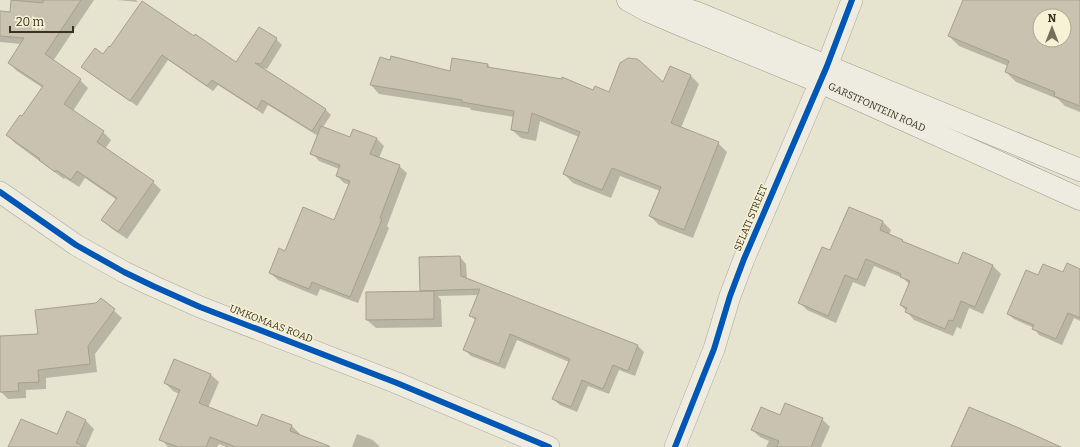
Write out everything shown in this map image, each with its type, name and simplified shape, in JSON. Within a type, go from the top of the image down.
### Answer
[{"type":"main road","name":"GARSTFONTEIN ROAD","points":[[628,0],[648,11],[747,51],[830,77],[1080,170]]},
{"type":"main road","name":"GARSTFONTEIN ROAD","points":[[658,0],[697,13],[1080,199]]},
{"type":"street","points":[[675,447],[714,349],[742,297],[818,122],[852,0]]},
{"type":"street","points":[[830,77],[868,0]]},
{"type":"street","name":"UMKOMAAS ROAD","points":[[0,192],[76,245],[124,272],[153,286],[200,307],[397,383],[549,447]]},
{"type":"building","points":[[11,0],[43,3],[43,0],[81,0],[45,54],[81,79],[64,104],[104,131],[97,142],[154,181],[118,232],[101,220],[117,198],[77,171],[71,180],[56,170],[55,172],[39,160],[40,159],[6,135],[20,115],[22,116],[43,86],[8,63],[24,38],[0,36],[0,11],[10,12]]},
{"type":"building","points":[[963,0],[1080,0],[1080,106],[1054,96],[1055,92],[1005,72],[1009,61],[948,36]]},
{"type":"building","points":[[142,1],[236,62],[259,27],[277,38],[261,64],[255,63],[326,109],[312,131],[262,100],[257,109],[212,80],[207,86],[162,55],[130,101],[81,67],[95,48],[103,54],[109,46],[110,47]]},
{"type":"building","points":[[391,56],[450,71],[452,58],[488,64],[487,67],[562,79],[562,77],[593,90],[595,86],[609,92],[620,63],[628,58],[637,59],[640,61],[663,82],[670,66],[691,75],[671,123],[719,142],[684,230],[649,216],[661,187],[612,168],[602,190],[563,174],[580,132],[532,113],[528,133],[511,130],[514,111],[462,102],[462,100],[370,85],[380,57],[390,60]]},
{"type":"building","points":[[321,126],[350,137],[353,129],[377,138],[370,154],[400,165],[380,218],[382,219],[350,297],[312,282],[309,289],[269,273],[279,248],[285,251],[303,207],[334,220],[350,181],[336,176],[340,165],[310,154]]},
{"type":"building","points":[[849,207],[883,221],[880,230],[903,240],[902,241],[958,264],[963,252],[993,265],[975,307],[961,301],[953,321],[949,320],[945,329],[905,312],[907,308],[900,305],[910,281],[900,277],[901,274],[866,259],[857,280],[845,275],[828,316],[798,303],[822,247],[830,250]]},
{"type":"building","points":[[460,256],[461,276],[638,345],[628,371],[613,365],[603,389],[582,380],[571,407],[552,399],[570,359],[510,334],[499,364],[463,350],[476,318],[469,316],[480,289],[420,291],[419,257]]},
{"type":"building","points":[[1067,263],[1080,269],[1080,318],[1068,313],[1056,339],[1032,329],[1034,325],[1007,314],[1026,270],[1038,275],[1043,264],[1063,272]]},
{"type":"building","points":[[434,291],[434,319],[366,320],[366,292]]},
{"type":"building","points":[[101,298],[115,309],[88,346],[90,364],[38,370],[39,382],[18,383],[19,391],[0,392],[0,336],[38,334],[35,310],[96,303]]},
{"type":"building","points":[[174,359],[211,374],[199,403],[257,426],[262,414],[292,425],[290,431],[329,447],[236,447],[210,437],[206,447],[178,447],[159,440],[180,390],[164,383]]},
{"type":"building","points":[[785,403],[823,418],[811,447],[777,447],[779,441],[751,430],[761,407],[780,415]]},
{"type":"building","points":[[969,407],[1019,428],[1061,447],[951,447]]},
{"type":"building","points":[[67,411],[86,420],[76,443],[86,447],[8,447],[21,419],[57,434]]},
{"type":"cycle path","name":"SELATI STREET","points":[[675,447],[714,349],[730,296],[744,259],[827,66],[852,0]]},
{"type":"cycle path","points":[[0,192],[76,245],[124,272],[153,286],[200,307],[397,383],[549,447]]}]
